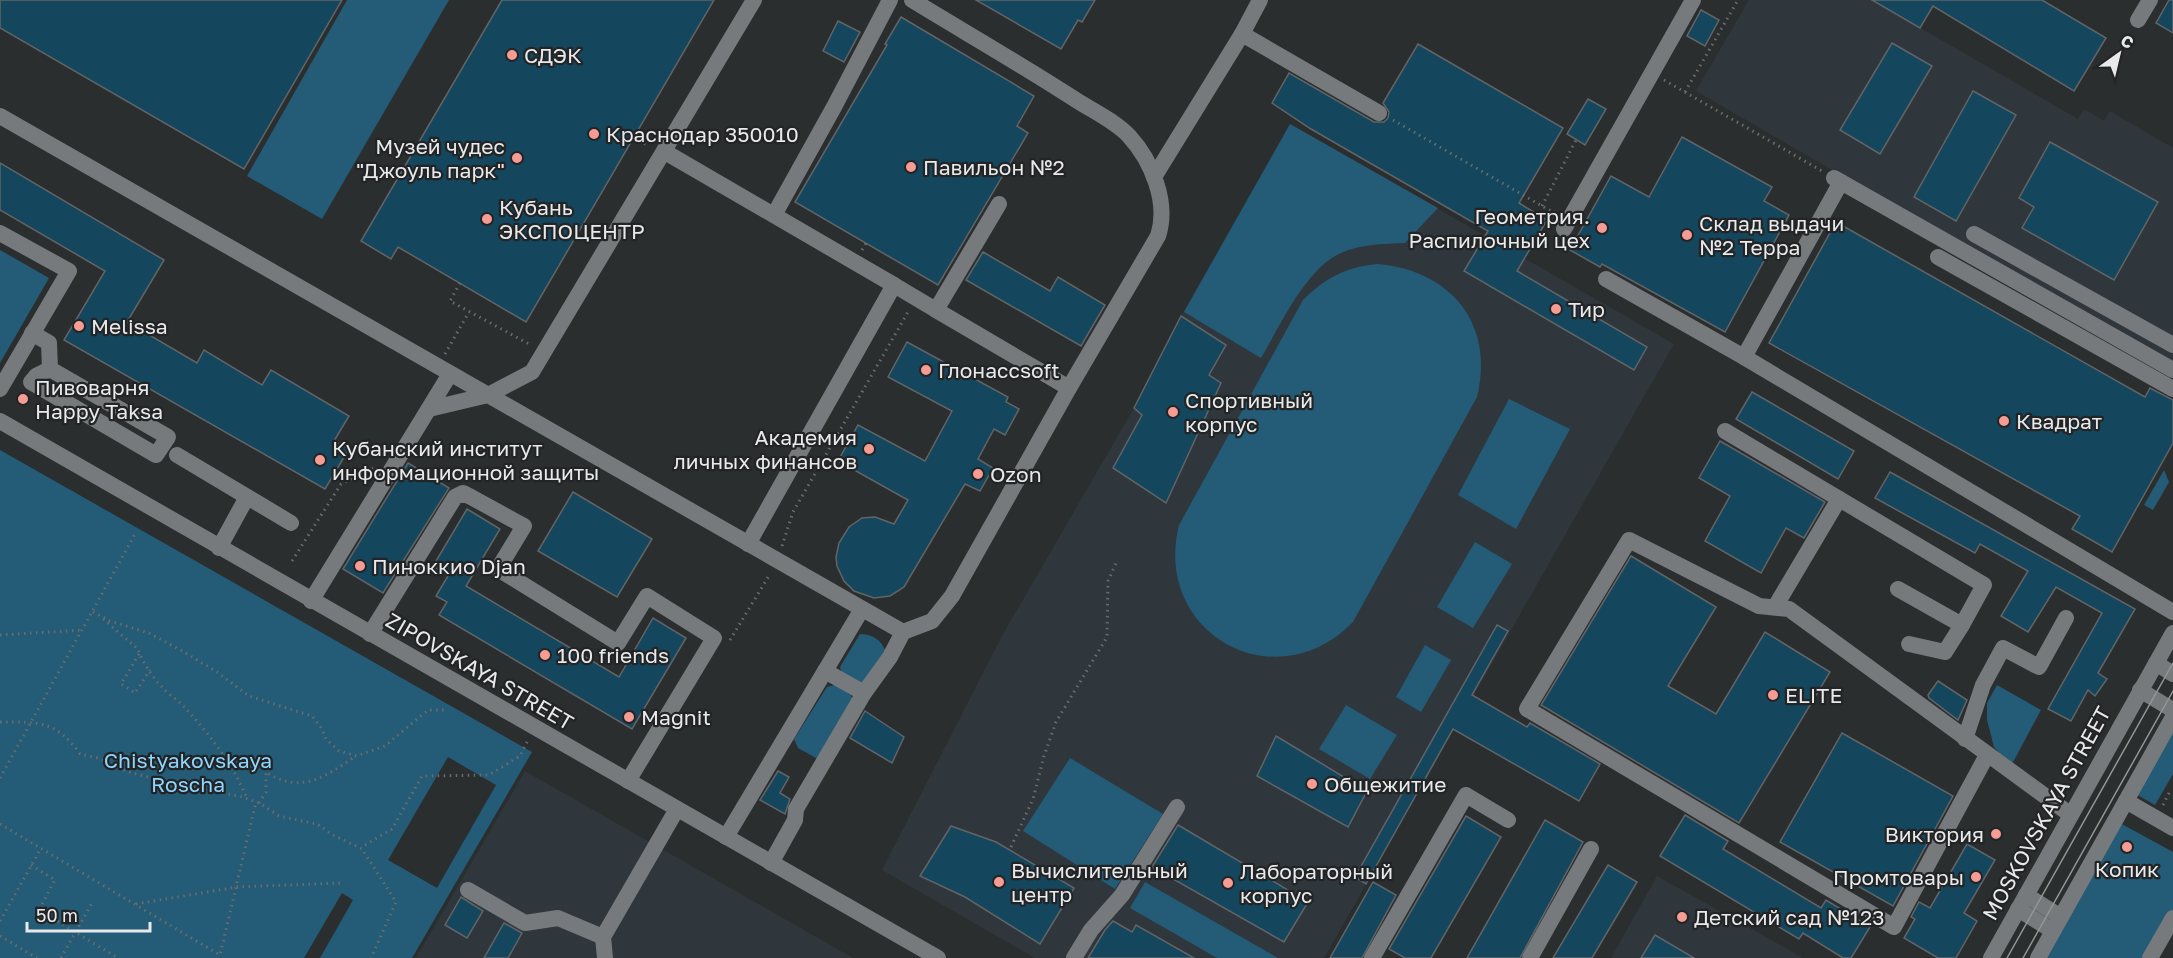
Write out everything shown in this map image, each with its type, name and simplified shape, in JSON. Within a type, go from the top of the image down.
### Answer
[{"type":"street","points":[[429,409],[488,395],[532,372],[754,0]]},
{"type":"street","points":[[774,215],[890,0]]},
{"type":"street","points":[[771,863],[795,820],[796,809],[864,693],[890,657],[903,632],[932,621],[952,596],[1069,388],[1158,237],[1162,225],[1162,210],[1154,177],[1147,160],[1124,132],[1062,91],[912,0]]},
{"type":"street","points":[[1154,177],[1242,34],[1260,0]]},
{"type":"street","points":[[1566,225],[1693,0]]},
{"type":"street","points":[[2138,20],[2150,0]]},
{"type":"street","points":[[1242,34],[1380,112]]},
{"type":"street","points":[[0,116],[903,632]]},
{"type":"street","points":[[667,148],[774,215],[1069,388]]},
{"type":"street","points":[[1744,357],[1838,180],[2173,370]]},
{"type":"street","points":[[936,310],[999,204]]},
{"type":"street","points":[[0,233],[69,271],[0,389]]},
{"type":"street","points":[[1974,234],[2173,345]]},
{"type":"street","points":[[1938,256],[2173,389]]},
{"type":"street","points":[[1606,279],[1744,357],[2173,612]]},
{"type":"street","points":[[748,544],[894,285]]},
{"type":"street","points":[[32,333],[49,343],[50,369]]},
{"type":"street","points":[[50,369],[168,436],[156,456],[31,382],[36,376],[50,369]]},
{"type":"street","points":[[311,601],[429,409],[444,370]]},
{"type":"street","name":"ZIPOVSKAYA STREET","points":[[0,421],[938,958]]},
{"type":"street","points":[[1725,431],[1984,585],[1944,652],[1909,644]]},
{"type":"street","points":[[177,455],[291,523]]},
{"type":"street","points":[[370,634],[455,497],[463,494],[524,526],[498,569],[618,643],[647,596],[714,638],[628,781]]},
{"type":"street","points":[[219,548],[247,497]]},
{"type":"street","points":[[1775,607],[1839,499]]},
{"type":"street","points":[[1987,755],[1894,927],[1527,709],[1629,540],[1759,606],[1789,609],[2071,815]]},
{"type":"street","points":[[1898,589],[1962,625]]},
{"type":"street","points":[[726,837],[862,609]]},
{"type":"street","points":[[1965,739],[1983,685],[2003,648],[2039,667],[2066,618]]},
{"type":"street","name":"MOSKOVSKAYA STREET","points":[[1991,958],[2173,633]]},
{"type":"street","points":[[2156,663],[2173,674]]},
{"type":"street","points":[[825,672],[864,693]]},
{"type":"street","points":[[2140,690],[2173,710]]},
{"type":"street","points":[[2038,958],[2173,717]]},
{"type":"street","points":[[1372,958],[1466,795],[1508,820]]},
{"type":"street","points":[[2126,801],[2173,828]]},
{"type":"street","points":[[1074,958],[1091,930],[1122,895],[1177,807]]},
{"type":"street","points":[[605,958],[603,937],[677,809]]},
{"type":"street","points":[[1530,958],[1591,849]]},
{"type":"street","points":[[468,890],[525,923],[558,918],[603,937]]},
{"type":"street","points":[[2022,902],[2057,924]]},
{"type":"street","points":[[2150,958],[2173,918]]},
{"type":"path","points":[[1685,92],[1738,0]]},
{"type":"path","points":[[1652,73],[1838,180]]},
{"type":"path","points":[[1380,112],[1542,206],[1566,225]]},
{"type":"path","points":[[634,137],[648,146],[667,148]]},
{"type":"path","points":[[1542,206],[1576,140]]},
{"type":"path","points":[[460,283],[450,301],[528,345],[534,335]]},
{"type":"path","points":[[725,649],[777,561],[794,512],[916,298]]},
{"type":"path","points":[[444,370],[470,312]]},
{"type":"path","points":[[292,561],[341,484],[379,465]]},
{"type":"path","points":[[0,778],[135,534]]},
{"type":"path","points":[[1011,847],[1033,799],[1056,722],[1107,637],[1108,581],[1117,561]]},
{"type":"path","points":[[93,612],[110,621],[149,633],[217,672],[249,696],[312,716],[326,739],[339,751],[357,756]]},
{"type":"path","points":[[100,616],[138,649],[162,688],[184,706],[207,734],[237,774],[248,799]]},
{"type":"path","points":[[0,634],[83,630]]},
{"type":"path","points":[[139,654],[121,684],[135,693],[150,670]]},
{"type":"path","points":[[0,824],[220,955],[258,802],[266,792],[266,772],[279,780],[298,784],[319,778],[357,756],[385,746],[428,710],[444,710]]},
{"type":"path","points":[[0,722],[32,722],[50,725],[70,741],[80,754],[98,758],[126,771],[173,784],[258,802],[279,816],[317,824],[333,835],[362,849],[396,902],[371,958]]},
{"type":"path","points":[[365,845],[392,829],[422,776],[489,775],[520,756]]},
{"type":"path","points":[[0,921],[41,848]]},
{"type":"path","points":[[32,865],[55,880],[39,910],[118,958]]},
{"type":"path","points":[[134,904],[236,887],[342,883]]},
{"type":"path","points":[[61,958],[92,903]]},
{"type":"path","points":[[0,936],[38,958]]},
{"type":"path","points":[[27,958],[30,953]]},
{"type":"shaded area","points":[[1749,0],[1872,0],[2078,119],[2084,109],[2104,121],[2110,111],[2173,148],[2173,368],[1696,91]]},
{"type":"shaded area","points":[[1290,124],[1674,344],[1324,958],[1035,958],[882,870],[1002,636],[1134,408],[1181,316]]},
{"type":"shaded area","points":[[525,771],[853,958],[416,958]]},
{"type":"shaded area","name":"Детский сад №123","points":[[1657,876],[1803,958],[1611,958]]},
{"type":"green space","points":[[347,0],[449,0],[322,219],[247,176]]},
{"type":"green space","points":[[1290,124],[1438,208],[1405,243],[1356,248],[1341,253],[1316,271],[1295,299],[1261,358],[1184,312]]},
{"type":"green space","points":[[0,250],[49,278],[0,363]]},
{"type":"green space","points":[[1377,264],[1403,268],[1426,277],[1445,289],[1461,305],[1473,324],[1479,346],[1481,370],[1477,397],[1353,622],[1322,645],[1289,656],[1257,655],[1227,644],[1202,624],[1184,597],[1176,563],[1179,525],[1303,300],[1319,286],[1337,275],[1355,268]]},
{"type":"green space","points":[[1509,399],[1570,429],[1516,529],[1458,495]]},
{"type":"green space","name":"Chistyakovskaya Roscha","points":[[0,450],[532,752],[412,958],[320,958],[353,900],[342,893],[304,958],[0,958]],"holes":[[[448,757],[496,785],[437,888],[388,860]]]},
{"type":"green space","points":[[2164,470],[2169,482],[2153,510],[2144,505]]},
{"type":"green space","points":[[1475,542],[1512,564],[1473,628],[1437,607]]},
{"type":"green space","points":[[860,634],[876,638],[885,650],[867,680],[858,686],[842,675],[840,667]]},
{"type":"green space","points":[[1425,645],[1451,660],[1421,712],[1396,697]]},
{"type":"green space","points":[[835,685],[851,695],[854,704],[825,755],[816,758],[798,748],[794,739],[827,687]]},
{"type":"green space","points":[[1997,685],[2041,710],[2011,766],[1994,747],[1987,720],[1987,703]]},
{"type":"green space","points":[[1346,705],[1397,735],[1370,779],[1319,749]]},
{"type":"green space","points":[[2173,729],[2173,774],[2155,805],[2136,794]]},
{"type":"green space","points":[[1070,758],[1163,814],[1115,889],[1023,831]]},
{"type":"green space","points":[[2120,823],[2173,852],[2173,910],[2146,958],[2045,958]]},
{"type":"green space","points":[[1145,882],[1278,958],[1217,958],[1130,908]]},
{"type":"building","points":[[0,0],[342,0],[244,169],[0,28]]},
{"type":"building","points":[[502,0],[714,0],[526,322],[398,247],[391,259],[361,241]]},
{"type":"building","points":[[976,0],[1095,0],[1082,22],[1078,20],[1061,49]]},
{"type":"building","points":[[1872,0],[2042,0],[2106,38],[2074,91],[1933,6],[1920,28]]},
{"type":"building","points":[[2169,0],[2173,0],[2173,33],[2156,23]]},
{"type":"building","points":[[1701,10],[1719,20],[1705,46],[1687,36]]},
{"type":"building","name":"Павильон №2","points":[[901,17],[1034,96],[1017,126],[1028,133],[938,285],[795,202]]},
{"type":"building","points":[[838,21],[860,32],[844,62],[823,51]]},
{"type":"building","points":[[1892,43],[1932,66],[1880,154],[1840,130]]},
{"type":"building","points":[[1418,44],[1563,128],[1519,203],[1547,220],[1517,271],[1647,347],[1634,370],[1464,271],[1488,231],[1311,129],[1272,103],[1289,73],[1374,122],[1384,122],[1389,112],[1383,103]]},
{"type":"building","points":[[1973,91],[2016,115],[1956,221],[1914,197]]},
{"type":"building","points":[[1588,99],[1606,109],[1585,145],[1567,134]]},
{"type":"building","name":"Склад выдачи №2 Терра","points":[[1682,137],[1772,187],[1764,201],[1789,215],[1725,332],[1602,264],[1600,267],[1570,250],[1611,176],[1649,197]]},
{"type":"building","points":[[2050,142],[2158,202],[2114,280],[2022,228],[2034,207],[2019,198]]},
{"type":"building","points":[[0,163],[164,260],[127,322],[197,363],[204,350],[262,385],[271,370],[349,416],[334,441],[349,449],[325,489],[64,340],[105,271],[0,210]]},
{"type":"building","name":"Квадрат","points":[[1836,222],[2145,397],[2150,388],[2173,400],[2173,443],[2112,552],[2072,529],[2080,516],[1769,343]]},
{"type":"building","points":[[983,252],[1050,291],[1058,277],[1105,305],[1081,346],[966,280]]},
{"type":"building","name":"Спортивный корпус","points":[[1181,316],[1226,345],[1209,375],[1221,383],[1166,503],[1113,468],[1142,415],[1134,408]]},
{"type":"building","points":[[907,342],[1008,397],[1006,402],[1019,409],[1005,435],[994,429],[978,459],[993,468],[980,491],[965,484],[904,587],[890,596],[874,598],[854,591],[844,581],[837,566],[839,543],[849,527],[862,518],[875,517],[894,524],[908,500],[838,461],[858,425],[925,461],[952,411],[888,377]]},
{"type":"building","points":[[1752,392],[1854,451],[1838,479],[1736,419]]},
{"type":"building","points":[[1720,441],[1825,502],[1804,538],[1786,528],[1761,573],[1705,541],[1730,496],[1699,478]]},
{"type":"building","points":[[408,463],[449,488],[383,593],[343,569]]},
{"type":"building","points":[[1890,472],[2135,609],[2098,673],[2107,679],[2095,696],[2088,690],[2071,721],[2048,709],[2102,613],[2056,587],[2028,632],[2001,616],[2028,571],[1980,544],[1975,553],[1875,498]]},
{"type":"building","points":[[573,492],[652,539],[617,597],[538,551]]},
{"type":"building","points":[[467,509],[500,529],[466,586],[619,677],[653,618],[686,638],[632,729],[439,615],[447,602],[436,596],[448,576],[433,566]]},
{"type":"building","points":[[1631,556],[1716,607],[1668,686],[1716,714],[1765,632],[1830,672],[1739,823],[1541,705]]},
{"type":"building","points":[[1497,625],[1508,631],[1472,695],[1527,727],[1530,723],[1600,764],[1579,801],[1453,729],[1366,884],[1355,877]]},
{"type":"building","points":[[1938,681],[1967,700],[1958,720],[1929,698],[1928,695]]},
{"type":"building","points":[[865,711],[904,737],[892,763],[850,738]]},
{"type":"building","points":[[1842,733],[1953,796],[1893,906],[1780,842]]},
{"type":"building","name":"Общежитие","points":[[1276,736],[1367,791],[1348,827],[1257,776]]},
{"type":"building","points":[[778,771],[789,777],[780,793],[790,799],[785,814],[760,800]]},
{"type":"building","points":[[1685,815],[1728,841],[1723,849],[1821,908],[1826,900],[1870,927],[1851,958],[1843,958],[1803,933],[1799,939],[1660,856]]},
{"type":"building","points":[[1466,816],[1501,837],[1431,958],[1405,958],[1389,949]]},
{"type":"building","points":[[1545,820],[1583,842],[1520,958],[1467,958]]},
{"type":"building","name":"Лабораторный корпус","points":[[1178,825],[1308,902],[1284,942],[1152,867]]},
{"type":"building","name":"Вычислительный центр","points":[[951,826],[996,842],[1074,888],[1040,944],[965,897],[920,876]]},
{"type":"building","points":[[1967,844],[1995,860],[1964,913],[1977,921],[1956,958],[1938,958],[1904,938],[1915,919],[1911,917],[1919,902],[1930,908]]},
{"type":"building","points":[[1608,865],[1637,882],[1592,958],[1553,958]]},
{"type":"building","points":[[1373,882],[1396,895],[1362,958],[1330,958]]},
{"type":"building","points":[[461,897],[483,911],[467,938],[445,925]]},
{"type":"building","points":[[1113,921],[1132,932],[1136,925],[1194,958],[1088,958]]},
{"type":"building","points":[[504,923],[522,933],[508,958],[484,958]]},
{"type":"building","points":[[1655,935],[1694,958],[1641,958]]},
{"type":"tram line","points":[[2007,958],[2173,663]]},
{"type":"tram line","points":[[2023,958],[2173,691]]},
{"type":"place","name":"СДЭК","points":[[512,55]]},
{"type":"place","name":"Краснодар 350010","points":[[594,134]]},
{"type":"place","name":"Музей чудес \"Джоуль парк\"","points":[[517,158]]},
{"type":"place","name":"Павильон №2","points":[[911,167]]},
{"type":"place","name":"Кубань ЭКСПОЦЕНТР","points":[[487,219]]},
{"type":"place","name":"Геометрия. Распилочный цех","points":[[1602,228]]},
{"type":"place","name":"Склад выдачи №2 Терра","points":[[1687,235]]},
{"type":"place","name":"Тир","points":[[1556,309]]},
{"type":"place","name":"Melissa","points":[[79,326]]},
{"type":"place","name":"Глонассsoft","points":[[926,370]]},
{"type":"place","name":"Пивоварня Happy Taksa","points":[[23,399]]},
{"type":"place","name":"Спортивный корпус","points":[[1173,412]]},
{"type":"place","name":"Квадрат","points":[[2004,421]]},
{"type":"place","name":"Академия личных финансов","points":[[869,449]]},
{"type":"place","name":"Кубанский институт информационной защиты","points":[[320,460]]},
{"type":"place","name":"Ozon","points":[[978,474]]},
{"type":"place","name":"Пиноккио Djan","points":[[360,566]]},
{"type":"place","name":"100 friends","points":[[545,655]]},
{"type":"place","name":"ELITE","points":[[1773,695]]},
{"type":"place","name":"Magnit","points":[[629,717]]},
{"type":"place","name":"Общежитие","points":[[1312,784]]},
{"type":"place","name":"Виктория","points":[[1996,834]]},
{"type":"place","name":"Копик","points":[[2127,847]]},
{"type":"place","name":"Промтовары","points":[[1976,877]]},
{"type":"place","name":"Вычислительный центр","points":[[999,882]]},
{"type":"place","name":"Лабораторный корпус","points":[[1228,883]]},
{"type":"place","name":"Детский сад №123","points":[[1682,917]]}]
